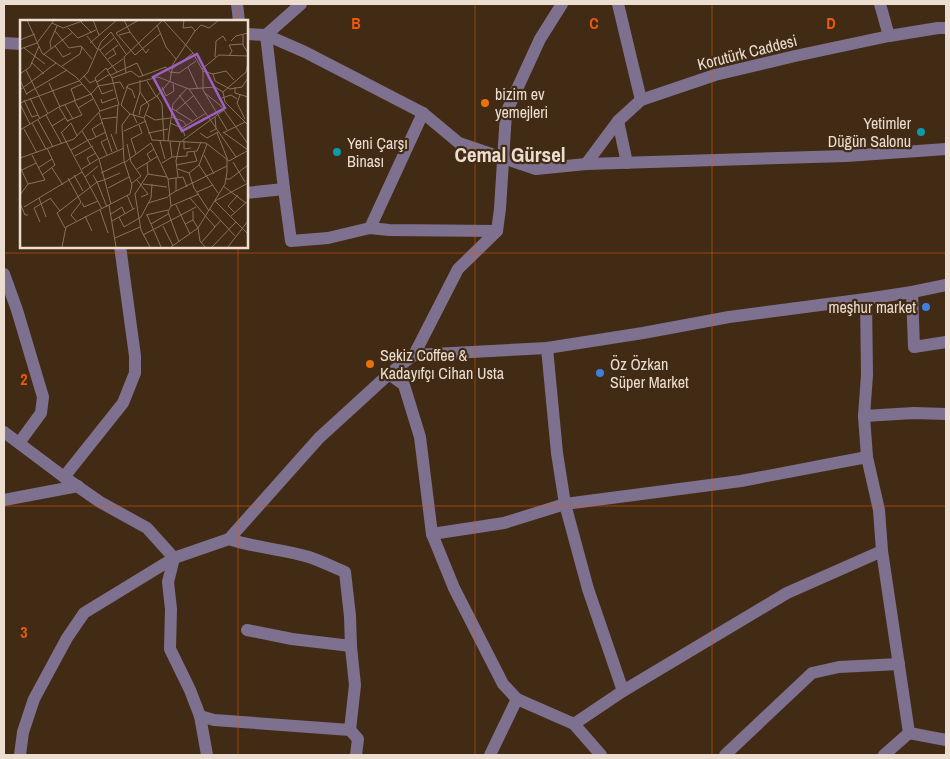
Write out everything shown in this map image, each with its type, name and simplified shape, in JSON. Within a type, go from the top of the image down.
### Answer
[{"type":"street","points":[[237,4],[239,20]]},
{"type":"street","points":[[266,35],[301,4]]},
{"type":"street","points":[[20,755],[23,732],[34,699],[67,638],[84,613],[174,558],[229,539],[319,438],[389,374],[414,355],[458,269],[497,231],[506,113],[540,39],[562,4]]},
{"type":"street","points":[[618,4],[641,100]]},
{"type":"street","points":[[880,4],[888,36]]},
{"type":"street","name":"Korutürk Caddesi","points":[[586,164],[618,121],[641,100],[715,75],[795,56],[888,36],[946,28]]},
{"type":"street","points":[[248,34],[266,35],[305,52],[423,112],[459,143],[536,170],[586,164],[846,156],[946,149]]},
{"type":"street","points":[[266,35],[291,241],[328,238],[370,228],[389,230],[497,231]]},
{"type":"street","points":[[4,43],[20,44]]},
{"type":"street","points":[[370,228],[423,112]]},
{"type":"street","points":[[618,121],[627,163]]},
{"type":"street","points":[[248,193],[284,188]]},
{"type":"street","points":[[64,478],[123,403],[134,373],[135,356],[120,248]]},
{"type":"street","points":[[4,274],[17,310],[43,397],[41,412],[19,443]]},
{"type":"street","points":[[414,355],[548,348],[729,317],[866,299],[946,285]]},
{"type":"street","points":[[912,292],[914,347],[946,342]]},
{"type":"street","points":[[866,299],[867,375],[864,416],[867,457],[879,510],[882,551],[909,733]]},
{"type":"street","points":[[548,348],[557,453],[565,504],[588,589],[623,691]]},
{"type":"street","points":[[389,374],[404,385],[420,437],[432,534],[454,588],[503,684],[517,699],[574,724],[601,755]]},
{"type":"street","points":[[864,416],[914,413],[946,414]]},
{"type":"street","points":[[4,432],[64,478],[100,502],[147,528],[174,558]]},
{"type":"street","points":[[432,534],[504,522],[565,504],[741,480],[867,457]]},
{"type":"street","points":[[4,500],[78,486]]},
{"type":"street","points":[[229,539],[241,544],[275,549],[308,557],[345,572],[355,685],[350,730]]},
{"type":"street","points":[[574,724],[623,691],[786,593],[882,551]]},
{"type":"street","points":[[174,558],[168,582],[171,609],[170,650],[190,690],[200,716],[208,755]]},
{"type":"street","points":[[247,630],[292,639],[351,646]]},
{"type":"street","points":[[725,755],[812,673],[839,667],[899,664]]},
{"type":"street","points":[[490,755],[517,699]]},
{"type":"street","points":[[200,716],[214,720],[350,730],[358,739],[356,755]]},
{"type":"street","points":[[909,733],[946,740]]},
{"type":"street","points":[[884,755],[909,733]]},
{"type":"place","name":"bizim ev yemejleri","points":[[485,103]]},
{"type":"place","name":"Yetimler Düğün Salonu","points":[[921,132]]},
{"type":"place","name":"Yeni Çarşı Binası","points":[[337,152]]},
{"type":"place","name":"meşhur market","points":[[926,307]]},
{"type":"place","name":"Sekiz Coffee & Kadayıfçı Cihan Usta","points":[[370,364]]},
{"type":"place","name":"Öz Özkan Süper Market","points":[[600,373]]},
{"type":"district","name":"Cemal Gürsel","points":[[510,155]]}]
